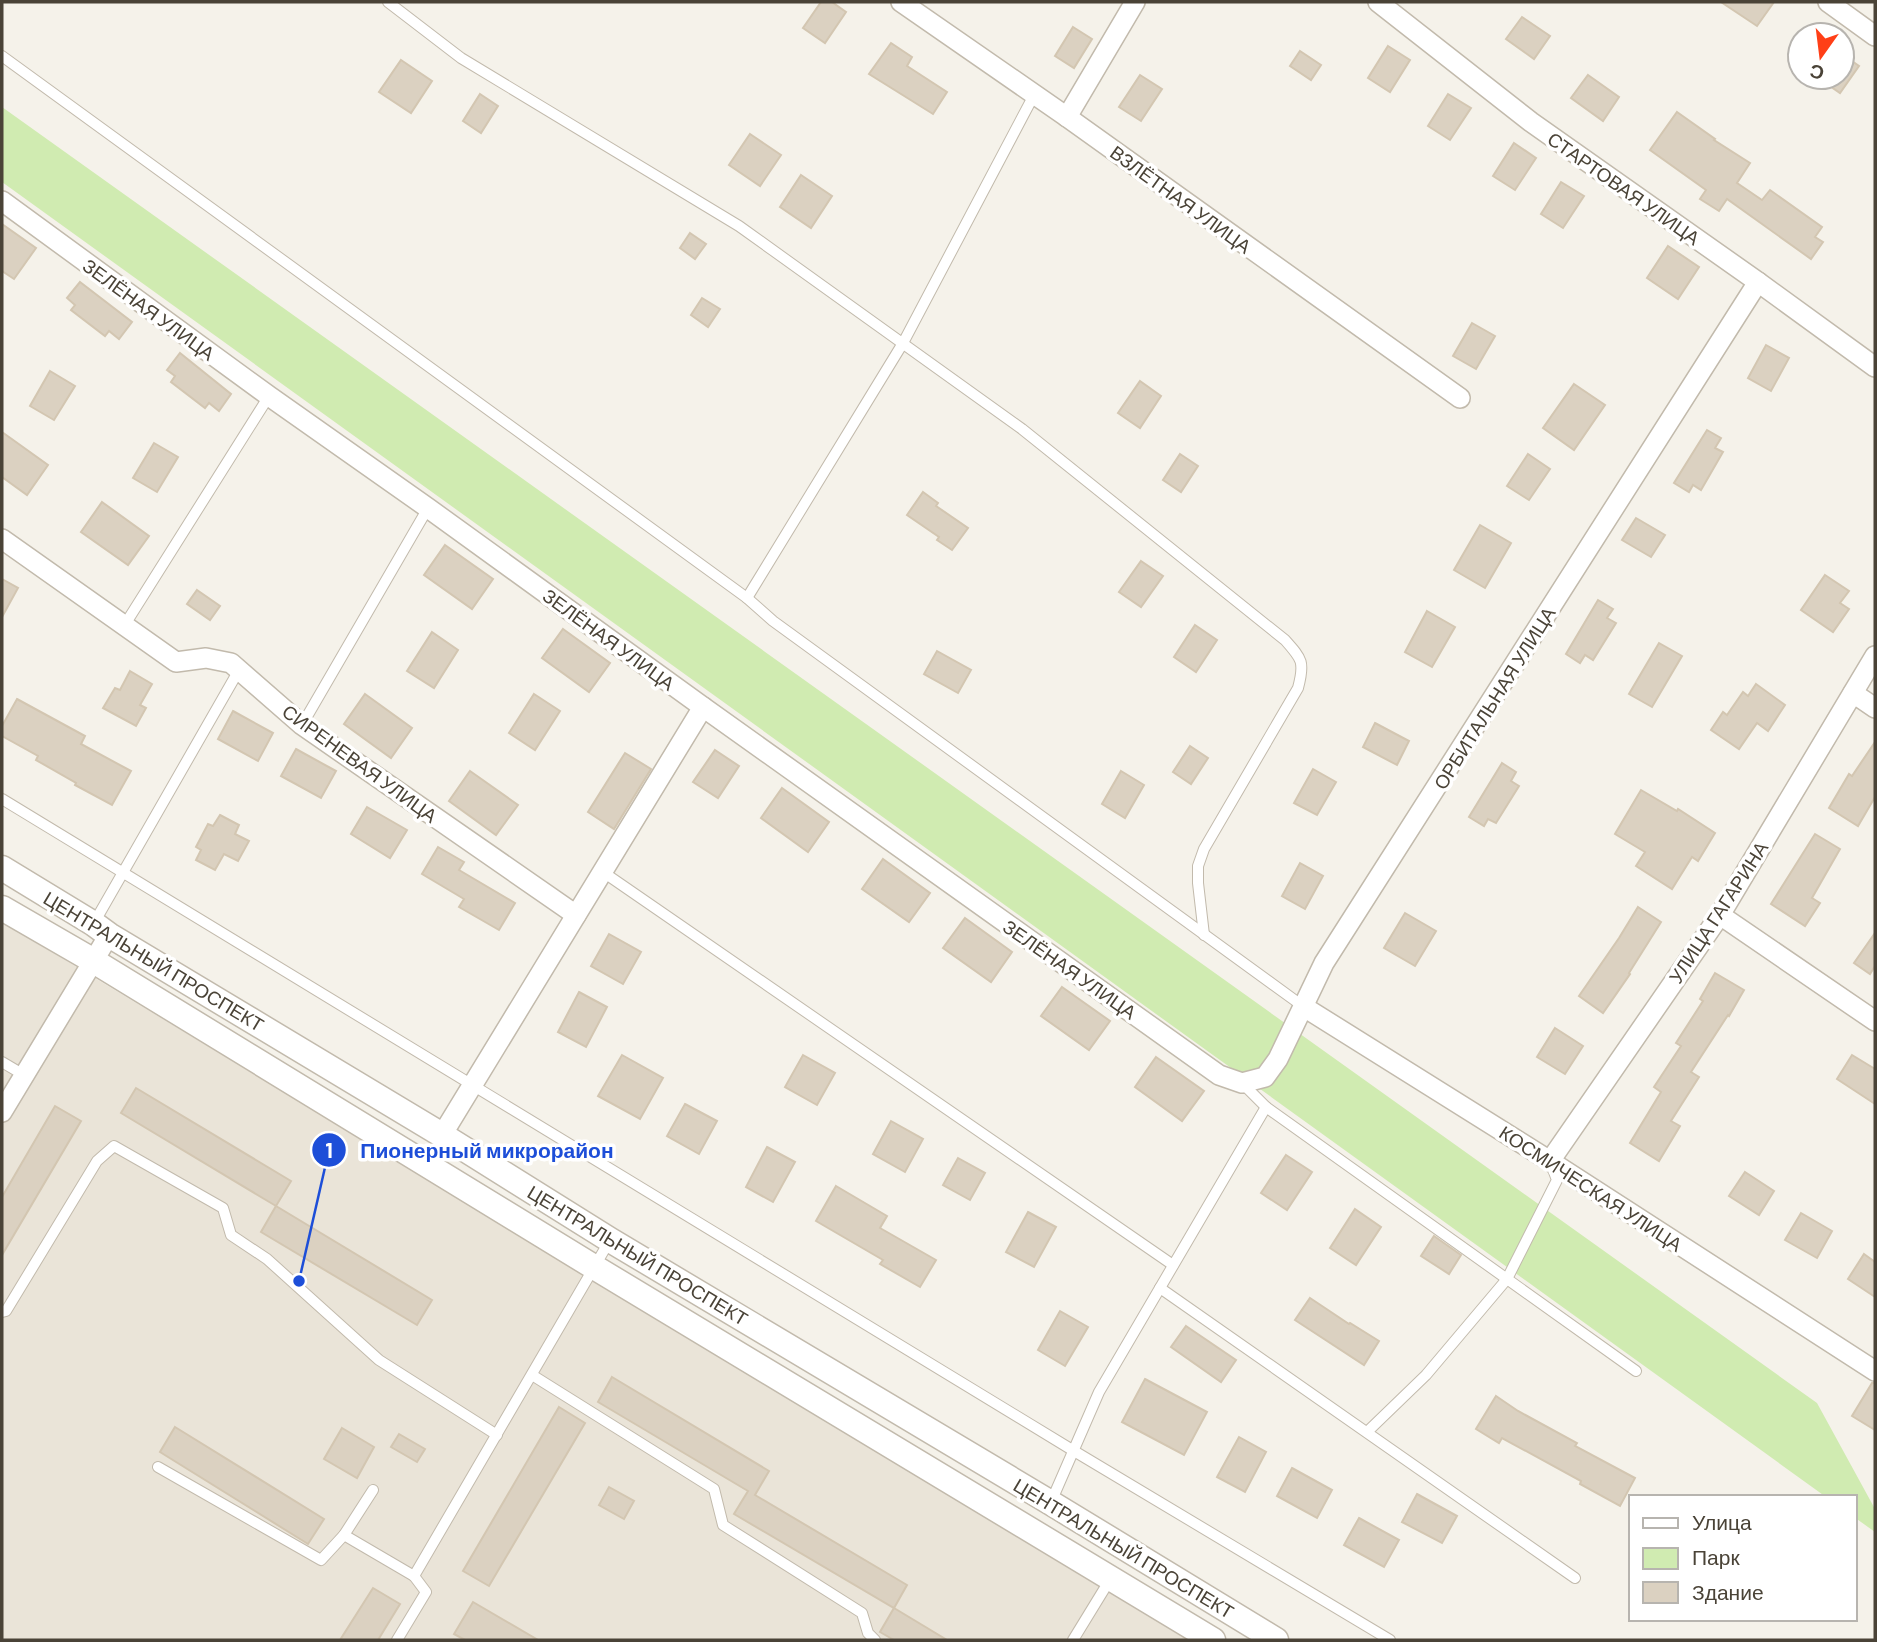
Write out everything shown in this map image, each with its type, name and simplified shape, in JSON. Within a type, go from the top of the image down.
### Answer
[{"type":"street","name":"ВЗЛЁТНАЯ УЛИЦА","points":[[901,2],[1067,117],[1460,398]]},
{"type":"street","points":[[1067,117],[1135,2]]},
{"type":"street","name":"СТАРТОВАЯ УЛИЦА","points":[[1378,2],[1531,122],[1875,367]]},
{"type":"street","points":[[1828,2],[1875,36]]},
{"type":"street","name":"ЗЕЛЁНАЯ УЛИЦА","points":[[2,201],[269,396],[1219,1075],[1242,1083]]},
{"type":"street","name":"ОРБИТАЛЬНАЯ УЛИЦА","points":[[1242,1083],[1265,1077],[1278,1059],[1324,963],[1758,282]]},
{"type":"street","name":"СИРЕНЕВАЯ УЛИЦА","points":[[2,539],[176,662],[206,658],[231,663],[302,724],[576,915]]},
{"type":"street","name":"УЛИЦА ГАГАРИНА","points":[[1550,1161],[1720,915],[1875,656]]},
{"type":"street","points":[[1853,693],[1875,708]]},
{"type":"street","points":[[442,1135],[703,707]]},
{"type":"street","name":"ЦЕНТРАЛЬНЫЙ ПРОСПЕКТ","points":[[2,868],[610,1240],[1276,1640]]},
{"type":"street","name":"ЦЕНТРАЛЬНЫЙ ПРОСПЕКТ","points":[[2,908],[1213,1640]]},
{"type":"street","points":[[1720,915],[1875,1021]]},
{"type":"street","points":[[2,1112],[92,960],[101,929]]},
{"type":"street","name":"КОСМИЧЕСКАЯ УЛИЦА","points":[[1304,1007],[1550,1161],[1875,1371]]},
{"type":"lane","points":[[388,2],[461,58],[739,226],[1022,429],[1285,640],[1298,655],[1303,670],[1298,688],[1204,849],[1198,866],[1204,935]]},
{"type":"lane","points":[[2,56],[1304,1007]]},
{"type":"lane","points":[[747,598],[903,343],[1034,95]]},
{"type":"lane","points":[[124,626],[269,396]]},
{"type":"lane","points":[[302,724],[428,508]]},
{"type":"lane","points":[[101,929],[123,874],[239,670]]},
{"type":"lane","points":[[2,799],[1073,1451],[1390,1640]]},
{"type":"lane","points":[[603,872],[1173,1265]]},
{"type":"lane","points":[[2,1062],[24,1075]]},
{"type":"lane","points":[[1242,1083],[1266,1107],[1636,1371]]},
{"type":"lane","points":[[1051,1503],[1099,1392],[1266,1107]]},
{"type":"lane","points":[[2,1312],[6,1311],[97,1161],[114,1146],[223,1208],[231,1236],[267,1259],[379,1360],[497,1435]]},
{"type":"lane","points":[[1367,1433],[1426,1375],[1507,1279],[1557,1181],[1550,1161]]},
{"type":"lane","points":[[414,1576],[610,1240]]},
{"type":"lane","points":[[1160,1288],[1575,1578]]},
{"type":"lane","points":[[532,1375],[714,1489],[723,1525],[862,1613],[868,1633],[875,1640]]},
{"type":"lane","points":[[158,1467],[321,1560],[344,1535],[373,1490]]},
{"type":"lane","points":[[344,1535],[414,1576],[426,1592],[397,1640]]},
{"type":"lane","points":[[1073,1640],[1112,1578]]},
{"type":"shaded area","points":[[2,922],[1192,1640],[2,1640]]},
{"type":"green space","points":[[2,107],[1817,1403],[1875,1509],[1875,1532],[1856,1518],[1856,1495],[1823,1495],[2,182]]},
{"type":"building","points":[[821,2],[832,2],[846,12],[825,43],[803,28]]},
{"type":"building","points":[[1721,2],[1774,2],[1757,26]]},
{"type":"building","points":[[1522,17],[1550,36],[1534,59],[1506,39]]},
{"type":"building","points":[[1073,27],[1092,39],[1074,68],[1055,56]]},
{"type":"building","points":[[891,43],[912,57],[907,66],[947,92],[933,114],[869,74]]},
{"type":"building","points":[[1388,46],[1410,60],[1390,92],[1368,78]]},
{"type":"building","points":[[1300,51],[1321,65],[1311,80],[1290,66]]},
{"type":"building","points":[[401,60],[432,81],[411,113],[379,92]]},
{"type":"building","points":[[1140,75],[1162,89],[1141,121],[1119,107]]},
{"type":"building","points":[[1588,75],[1619,97],[1603,121],[1571,98]]},
{"type":"building","points":[[480,94],[498,106],[481,133],[463,121]]},
{"type":"building","points":[[1448,94],[1471,108],[1450,140],[1428,126]]},
{"type":"building","points":[[1677,112],[1750,163],[1737,183],[1762,200],[1770,190],[1822,227],[1815,237],[1823,242],[1811,259],[1727,199],[1719,211],[1700,199],[1706,190],[1650,150]]},
{"type":"building","points":[[750,134],[781,155],[760,186],[729,165]]},
{"type":"building","points":[[1514,143],[1536,158],[1515,190],[1493,176]]},
{"type":"building","points":[[801,175],[832,196],[811,228],[780,207]]},
{"type":"building","points":[[1561,182],[1584,196],[1563,228],[1541,214]]},
{"type":"building","points":[[2,224],[36,248],[14,279],[2,271]]},
{"type":"building","points":[[690,233],[706,244],[695,259],[680,248]]},
{"type":"building","points":[[1668,246],[1699,267],[1678,299],[1647,278]]},
{"type":"building","points":[[80,282],[132,322],[119,339],[109,331],[105,336],[71,310],[75,305],[67,298]]},
{"type":"building","points":[[702,298],[720,309],[708,327],[691,315]]},
{"type":"building","points":[[1472,323],[1495,336],[1476,369],[1453,356]]},
{"type":"building","points":[[1766,345],[1789,358],[1771,391],[1748,378]]},
{"type":"building","points":[[180,353],[231,394],[219,411],[209,403],[205,408],[171,382],[175,376],[167,370]]},
{"type":"building","points":[[50,371],[75,386],[54,420],[30,406]]},
{"type":"building","points":[[1140,381],[1161,396],[1140,428],[1118,413]]},
{"type":"building","points":[[1574,384],[1605,405],[1574,450],[1543,428]]},
{"type":"building","points":[[1707,430],[1721,438],[1715,448],[1723,452],[1701,490],[1693,485],[1689,492],[1674,483]]},
{"type":"building","points":[[2,432],[48,465],[27,495],[2,477]]},
{"type":"building","points":[[154,443],[178,457],[157,492],[133,478]]},
{"type":"building","points":[[1180,454],[1198,466],[1181,492],[1163,480]]},
{"type":"building","points":[[1528,454],[1550,469],[1529,500],[1507,486]]},
{"type":"building","points":[[923,492],[938,503],[936,506],[968,528],[952,550],[937,540],[939,537],[907,515]]},
{"type":"building","points":[[102,502],[149,536],[128,565],[81,532]]},
{"type":"building","points":[[1636,518],[1665,535],[1651,557],[1622,540]]},
{"type":"building","points":[[1480,525],[1511,543],[1485,588],[1454,570]]},
{"type":"building","points":[[445,545],[493,579],[472,609],[424,575]]},
{"type":"building","points":[[1141,561],[1163,576],[1141,607],[1119,592]]},
{"type":"building","points":[[1825,575],[1849,591],[1840,603],[1849,609],[1833,632],[1801,610]]},
{"type":"building","points":[[2,579],[18,588],[2,617]]},
{"type":"building","points":[[197,590],[220,606],[210,620],[187,604]]},
{"type":"building","points":[[1598,600],[1613,609],[1607,618],[1616,623],[1593,660],[1585,655],[1580,663],[1566,654]]},
{"type":"building","points":[[1427,611],[1455,627],[1432,667],[1405,652]]},
{"type":"building","points":[[1195,625],[1217,640],[1196,672],[1174,657]]},
{"type":"building","points":[[563,629],[610,663],[589,692],[542,658]]},
{"type":"building","points":[[432,632],[458,650],[434,688],[407,671]]},
{"type":"building","points":[[1659,643],[1682,656],[1652,707],[1629,694]]},
{"type":"building","points":[[937,651],[971,670],[958,693],[924,674]]},
{"type":"building","points":[[130,671],[152,684],[140,705],[146,708],[136,726],[103,708],[115,688],[120,690]]},
{"type":"building","points":[[1756,684],[1785,705],[1768,731],[1757,723],[1739,749],[1711,730],[1723,712],[1727,715],[1743,692],[1748,696]]},
{"type":"building","points":[[365,694],[412,728],[391,758],[344,724]]},
{"type":"building","points":[[534,694],[560,711],[535,750],[509,733]]},
{"type":"building","points":[[17,699],[85,736],[81,744],[131,771],[112,805],[75,785],[76,783],[36,760],[38,756],[2,736],[2,726]]},
{"type":"building","points":[[233,711],[273,733],[258,761],[218,739]]},
{"type":"building","points":[[1375,723],[1409,741],[1397,765],[1363,747]]},
{"type":"building","points":[[1875,742],[1875,797],[1858,826],[1829,808],[1849,774],[1852,776]]},
{"type":"building","points":[[1190,746],[1208,758],[1191,784],[1173,772]]},
{"type":"building","points":[[296,749],[336,771],[321,798],[281,776]]},
{"type":"building","points":[[715,750],[739,766],[718,798],[693,782]]},
{"type":"building","points":[[625,753],[651,769],[614,829],[588,812]]},
{"type":"building","points":[[1502,763],[1516,772],[1511,781],[1519,786],[1496,823],[1488,819],[1484,826],[1469,817]]},
{"type":"building","points":[[1313,769],[1336,782],[1317,815],[1294,803]]},
{"type":"building","points":[[470,771],[518,805],[496,835],[449,801]]},
{"type":"building","points":[[1121,771],[1144,785],[1125,818],[1102,804]]},
{"type":"building","points":[[782,788],[829,822],[808,852],[761,818]]},
{"type":"building","points":[[1641,790],[1677,811],[1678,809],[1715,833],[1698,861],[1692,857],[1672,889],[1636,866],[1645,852],[1615,834]]},
{"type":"building","points":[[367,807],[407,830],[390,858],[351,834]]},
{"type":"building","points":[[220,815],[239,825],[235,834],[249,841],[238,861],[224,854],[215,870],[196,860],[201,850],[196,847],[208,824],[213,826]]},
{"type":"building","points":[[1815,834],[1840,849],[1812,898],[1820,903],[1805,926],[1771,904]]},
{"type":"building","points":[[438,847],[464,862],[459,870],[515,903],[499,930],[459,907],[464,899],[422,874]]},
{"type":"building","points":[[883,859],[930,893],[909,922],[862,889]]},
{"type":"building","points":[[1300,863],[1323,876],[1305,909],[1282,896]]},
{"type":"building","points":[[1638,907],[1661,922],[1603,1013],[1579,996]]},
{"type":"building","points":[[1405,913],[1436,931],[1415,966],[1384,948]]},
{"type":"building","points":[[965,918],[1012,952],[991,982],[943,948]]},
{"type":"building","points":[[1875,933],[1875,966],[1870,974],[1854,963]]},
{"type":"building","points":[[609,934],[641,952],[623,984],[591,966]]},
{"type":"building","points":[[1715,973],[1744,990],[1691,1072],[1699,1077],[1671,1121],[1680,1126],[1659,1161],[1630,1143],[1661,1092],[1654,1087],[1681,1046],[1676,1043],[1703,1001],[1700,999]]},
{"type":"building","points":[[1062,987],[1110,1021],[1089,1050],[1041,1016]]},
{"type":"building","points":[[579,992],[607,1007],[586,1047],[558,1032]]},
{"type":"building","points":[[1555,1028],[1583,1046],[1565,1074],[1537,1057]]},
{"type":"building","points":[[622,1055],[663,1078],[640,1119],[598,1096]]},
{"type":"building","points":[[803,1055],[835,1073],[817,1105],[785,1087]]},
{"type":"building","points":[[1852,1055],[1875,1069],[1875,1104],[1837,1079]]},
{"type":"building","points":[[1156,1057],[1204,1091],[1182,1121],[1135,1087]]},
{"type":"building","points":[[136,1088],[291,1181],[276,1206],[121,1113]]},
{"type":"building","points":[[685,1104],[717,1121],[699,1154],[667,1136]]},
{"type":"building","points":[[55,1106],[81,1121],[2,1255],[2,1197]]},
{"type":"building","points":[[891,1121],[923,1139],[905,1172],[873,1154]]},
{"type":"building","points":[[767,1147],[795,1162],[773,1202],[746,1187]]},
{"type":"building","points":[[1286,1155],[1312,1172],[1287,1210],[1261,1193]]},
{"type":"building","points":[[958,1158],[985,1173],[970,1200],[943,1185]]},
{"type":"building","points":[[1745,1172],[1774,1191],[1759,1215],[1729,1196]]},
{"type":"building","points":[[836,1186],[887,1216],[880,1228],[936,1260],[920,1287],[880,1264],[883,1260],[816,1221]]},
{"type":"building","points":[[276,1206],[432,1300],[417,1325],[261,1232]]},
{"type":"building","points":[[1355,1209],[1381,1227],[1356,1265],[1330,1248]]},
{"type":"building","points":[[1028,1212],[1056,1227],[1034,1267],[1006,1252]]},
{"type":"building","points":[[1801,1213],[1832,1231],[1817,1258],[1785,1240]]},
{"type":"building","points":[[1434,1236],[1461,1255],[1449,1274],[1421,1256]]},
{"type":"building","points":[[1864,1254],[1875,1262],[1875,1297],[1848,1279]]},
{"type":"building","points":[[1310,1298],[1379,1341],[1364,1365],[1295,1320]]},
{"type":"building","points":[[1060,1311],[1088,1327],[1065,1366],[1038,1350]]},
{"type":"building","points":[[1186,1326],[1236,1360],[1221,1382],[1171,1347]]},
{"type":"building","points":[[612,1377],[769,1471],[755,1495],[907,1585],[894,1608],[734,1514],[748,1491],[598,1402]]},
{"type":"building","points":[[1145,1379],[1207,1412],[1184,1455],[1122,1422]]},
{"type":"building","points":[[1872,1383],[1875,1383],[1875,1430],[1852,1416]]},
{"type":"building","points":[[1496,1396],[1577,1443],[1575,1446],[1635,1478],[1620,1506],[1580,1484],[1581,1481],[1502,1438],[1499,1443],[1476,1429]]},
{"type":"building","points":[[559,1407],[585,1423],[489,1586],[463,1571]]},
{"type":"building","points":[[175,1427],[324,1519],[308,1544],[160,1452]]},
{"type":"building","points":[[342,1428],[374,1447],[357,1478],[324,1459]]},
{"type":"building","points":[[399,1434],[425,1449],[417,1462],[391,1447]]},
{"type":"building","points":[[1239,1437],[1266,1452],[1245,1492],[1217,1477]]},
{"type":"building","points":[[1292,1468],[1332,1490],[1317,1518],[1277,1496]]},
{"type":"building","points":[[609,1487],[634,1501],[624,1519],[599,1505]]},
{"type":"building","points":[[1417,1494],[1457,1516],[1442,1543],[1402,1522]]},
{"type":"building","points":[[1359,1518],[1399,1540],[1384,1567],[1344,1545]]},
{"type":"building","points":[[373,1588],[400,1604],[378,1640],[340,1640]]},
{"type":"building","points":[[473,1602],[538,1640],[465,1640],[454,1634]]},
{"type":"building","points":[[894,1608],[947,1640],[894,1640],[880,1632]]},
{"type":"place","name":"Пионерный микрорайон","points":[[299,1281]]}]
